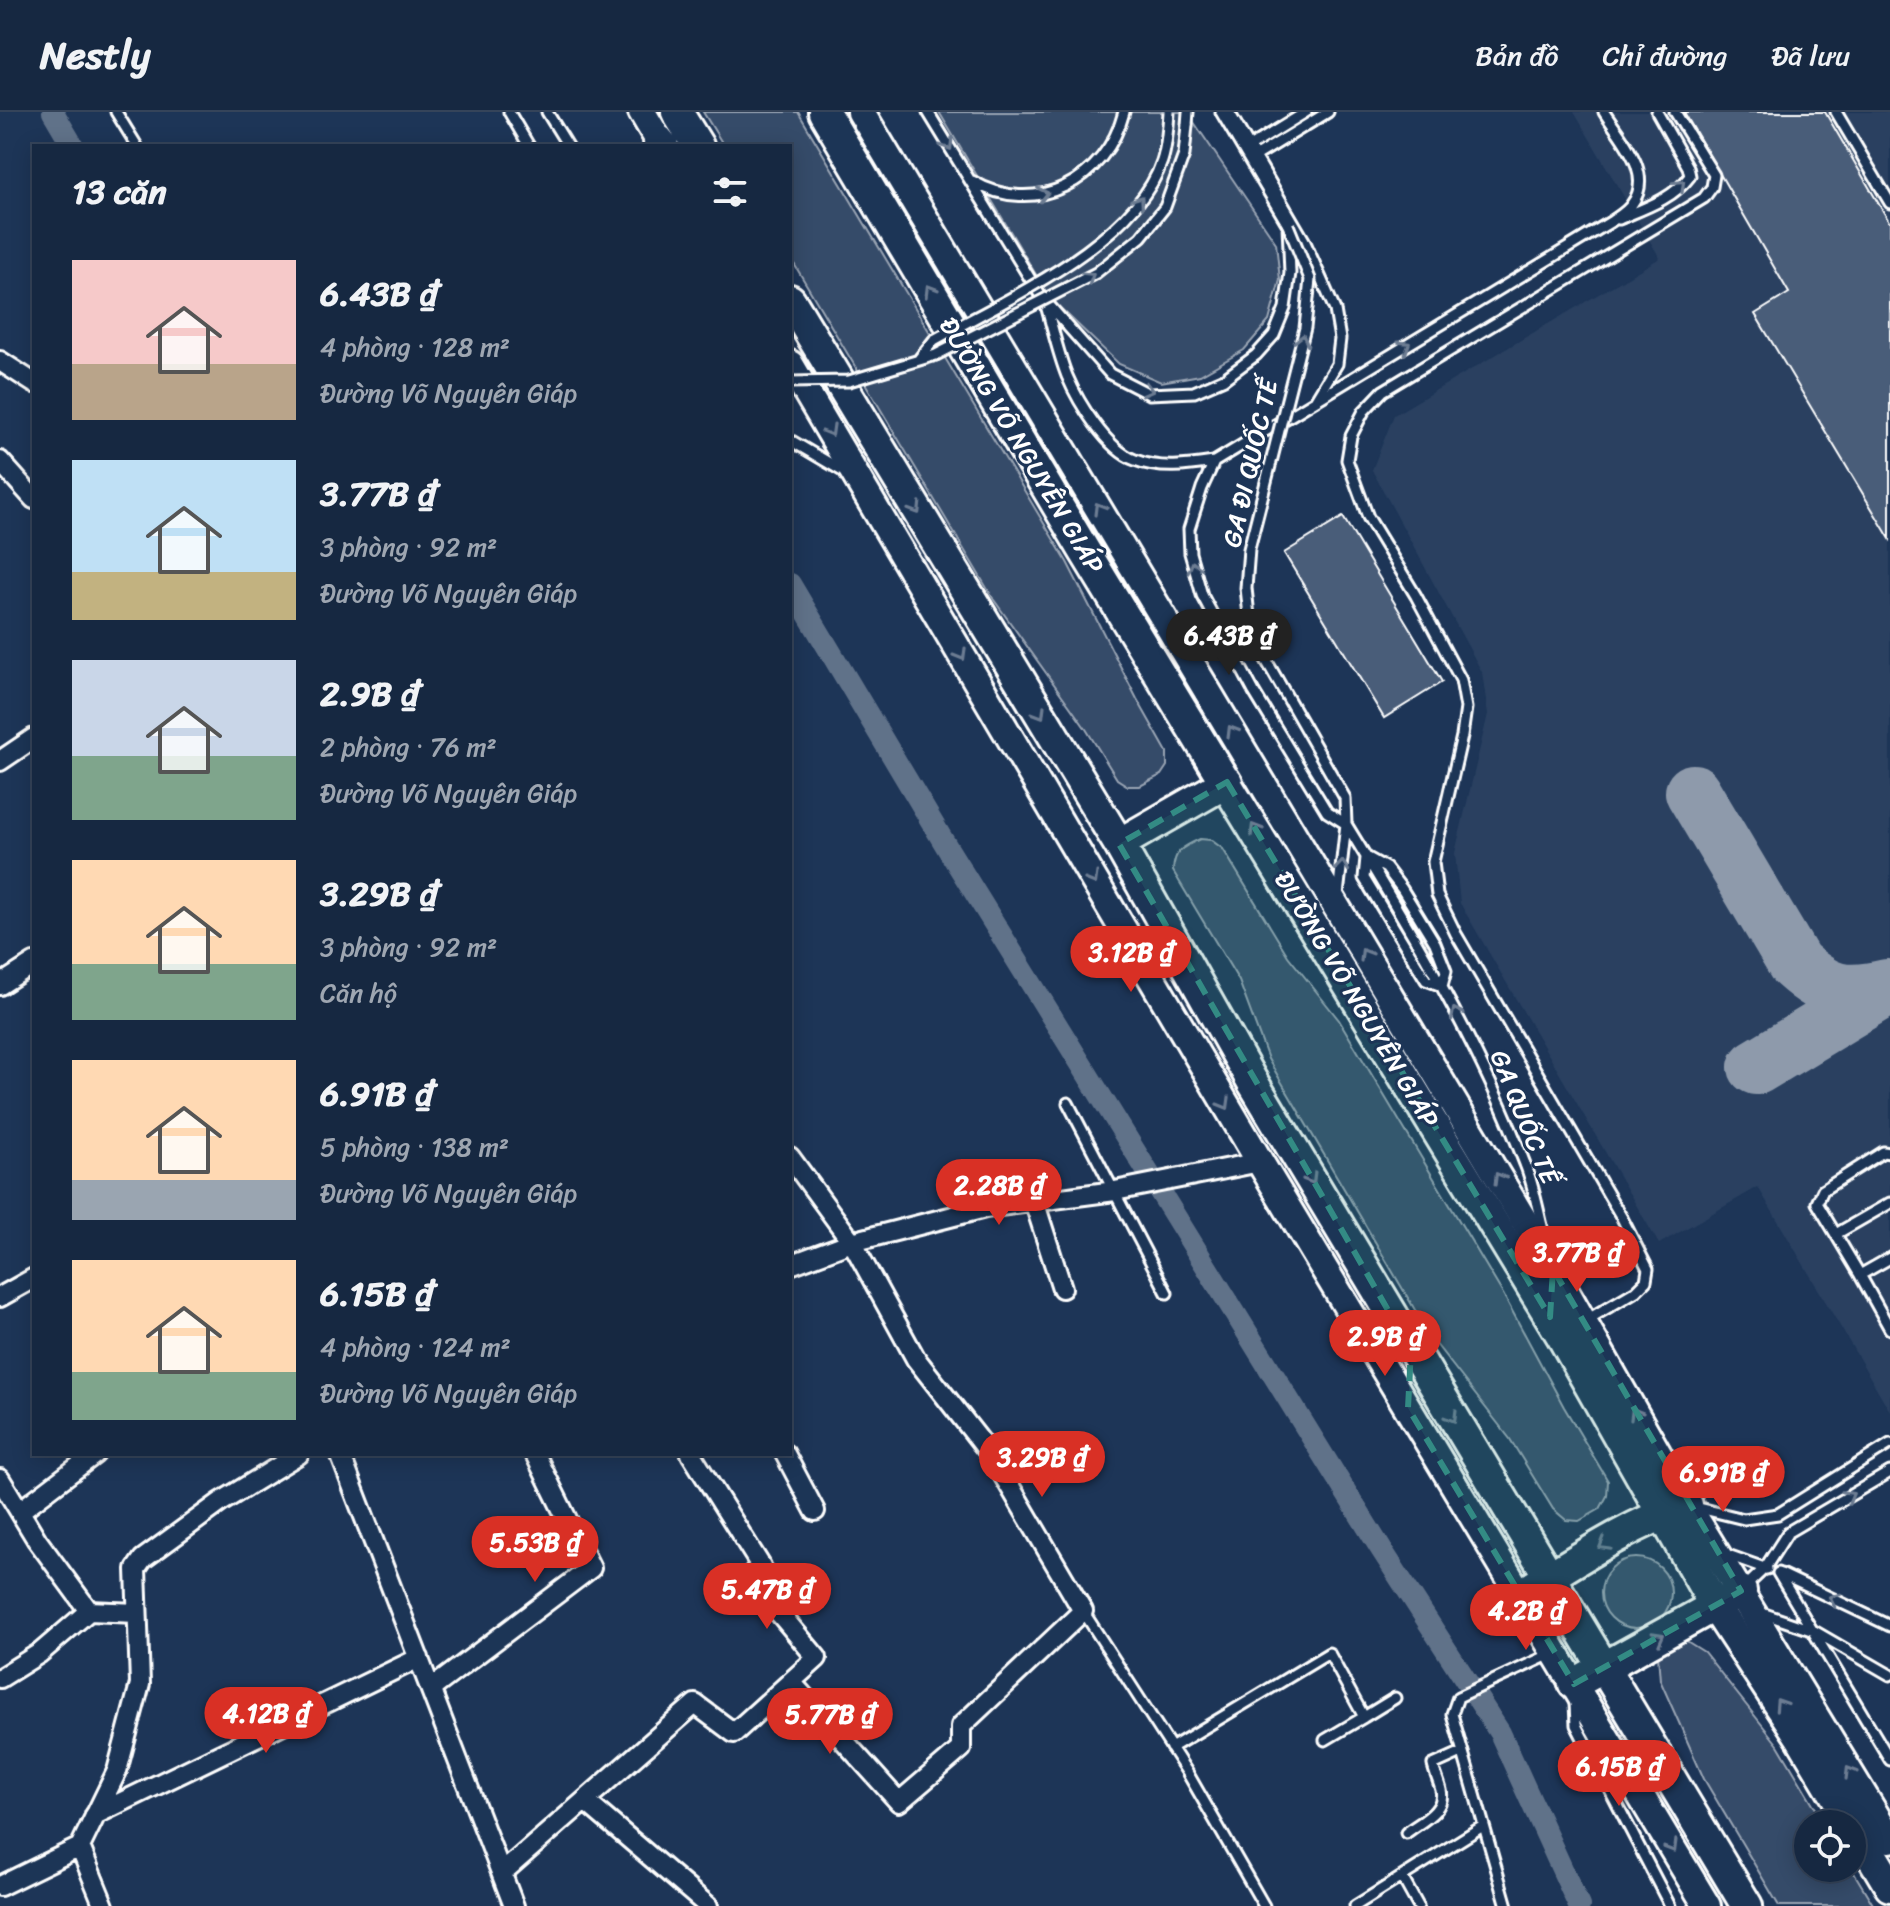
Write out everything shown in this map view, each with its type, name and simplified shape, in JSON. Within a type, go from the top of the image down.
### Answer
[{"type":"highway","points":[[677,112],[697,144]]},
{"type":"highway","name":"ĐƯỜNG VÕ NGUYÊN GIÁP","points":[[824,112],[1084,550],[1565,1325],[1674,1509],[1736,1602],[1801,1737],[1890,1886]]},
{"type":"highway","points":[[794,310],[1119,844],[1252,1081],[1411,1350],[1747,1906]]},
{"type":"highway","points":[[1119,844],[1227,782]]},
{"type":"highway","points":[[1520,1595],[1674,1509]]},
{"type":"highway","points":[[1574,1684],[1736,1602]]},
{"type":"main road","points":[[642,112],[661,144]]},
{"type":"main road","name":"ĐƯỜNG VÕ NGUYÊN GIÁP","points":[[861,112],[1553,1269]]},
{"type":"main road","points":[[792,367],[1260,1162],[1707,1906]]},
{"type":"main road","points":[[1553,1269],[1565,1325]]},
{"type":"main road","points":[[1408,1408],[1411,1350]]},
{"type":"main road","name":"ĐƯỜNG VÕ NGUYÊN GIÁP","points":[[1674,1509],[1716,1550],[1736,1602],[1890,1839]]},
{"type":"street","points":[[0,361],[32,382]]},
{"type":"street","points":[[0,461],[32,497]]},
{"type":"street","points":[[0,761],[32,739]]},
{"type":"street","points":[[0,985],[32,964]]},
{"type":"street","points":[[791,1682],[899,1802],[961,1749],[961,1726],[1083,1611],[992,1456],[916,1359],[852,1242],[792,1160]]},
{"type":"street","points":[[792,1264],[852,1242],[985,1208],[1115,1191],[1260,1162]]},
{"type":"street","points":[[1034,1201],[1062,1288]]},
{"type":"street","points":[[0,1297],[32,1279]]},
{"type":"street","points":[[20,1511],[92,1456]]},
{"type":"street","points":[[0,1886],[80,1847],[117,1771],[140,1684],[136,1569],[143,1559],[221,1502],[296,1456]]},
{"type":"street","points":[[341,1456],[514,1906]]},
{"type":"street","points":[[431,1689],[591,1568],[536,1456]]},
{"type":"street","points":[[502,1873],[695,1704],[734,1733],[817,1658],[749,1577],[761,1566],[692,1456]]},
{"type":"street","points":[[786,1456],[815,1511]]},
{"type":"street","points":[[0,1479],[37,1540],[89,1611]]},
{"type":"street","points":[[0,1678],[40,1653],[89,1611],[137,1613]]},
{"type":"street","points":[[95,1815],[419,1658]]},
{"type":"street","points":[[585,1801],[708,1906]]},
{"type":"street","points":[[80,1847],[104,1906]]},
{"type":"lane","points":[[116,112],[136,144]]},
{"type":"lane","points":[[509,112],[528,144]]},
{"type":"lane","points":[[547,112],[567,144]]},
{"type":"lane","points":[[928,112],[1044,299],[1110,374],[1149,394],[1194,392],[1224,379],[1256,355],[1274,335],[1285,308],[1290,273],[1288,225]]},
{"type":"lane","points":[[969,179],[989,190],[1027,196],[1045,195],[1071,185],[1100,159],[1124,112]]},
{"type":"lane","points":[[919,359],[934,340],[1076,259],[1113,232],[1138,205],[1162,161],[1169,112]]},
{"type":"lane","points":[[792,382],[849,381],[936,355],[1096,273],[1141,237],[1165,207],[1184,155],[1188,112]]},
{"type":"lane","name":"GA ĐI QUỐC TẾ","points":[[1221,112],[1288,225],[1310,279],[1305,328],[1249,549],[1246,588],[1249,616],[1266,660],[1345,798],[1346,824]]},
{"type":"lane","points":[[1229,112],[1304,240],[1335,310],[1340,339],[1337,364],[1315,401]]},
{"type":"lane","points":[[1251,146],[1306,112]]},
{"type":"lane","points":[[1256,156],[1328,112]]},
{"type":"lane","points":[[1044,299],[1067,377],[1108,442],[1133,460],[1158,466],[1214,462],[1612,221],[1632,205],[1641,184],[1640,172],[1604,112]]},
{"type":"lane","points":[[1612,221],[1653,205],[1682,187],[1690,176],[1657,112]]},
{"type":"lane","points":[[1565,1325],[1636,1291],[1646,1281],[1648,1269],[1628,1228],[1456,934],[1437,895],[1433,862],[1466,708],[1461,680],[1416,596],[1368,517],[1347,460],[1351,436],[1364,411],[1383,391],[1704,198],[1712,187],[1714,175],[1675,112]]},
{"type":"lane","points":[[1836,112],[1890,203]]},
{"type":"lane","points":[[792,441],[859,481]]},
{"type":"lane","points":[[1214,462],[1189,529],[1190,553],[1202,595],[1254,692],[1327,812],[1346,824],[1337,907]]},
{"type":"lane","name":"GA QUỐC TẾ","points":[[1346,824],[1366,857],[1386,868],[1402,889],[1435,943],[1446,971],[1442,986],[1489,1078],[1526,1165],[1553,1269]]},
{"type":"lane","name":"GA QUỐC TẾ","points":[[1366,857],[1364,878],[1426,980],[1442,986]]},
{"type":"lane","points":[[1068,1103],[1167,1293]]},
{"type":"lane","points":[[1890,1153],[1883,1152],[1823,1190],[1817,1203],[1890,1329]]},
{"type":"lane","points":[[1836,1234],[1890,1203]]},
{"type":"lane","points":[[1860,1275],[1890,1258]]},
{"type":"lane","points":[[1674,1509],[1744,1519],[1778,1514],[1890,1444]]},
{"type":"lane","points":[[1890,1472],[1788,1532],[1765,1568],[1736,1602],[1814,1631],[1890,1675]]},
{"type":"lane","points":[[1716,1550],[1778,1573],[1890,1626]]},
{"type":"lane","points":[[1778,1573],[1890,1760]]},
{"type":"lane","points":[[1083,1611],[1171,1748],[1264,1906]]},
{"type":"lane","points":[[1507,1906],[1452,1714],[1458,1697],[1555,1652]]},
{"type":"lane","points":[[1171,1748],[1329,1653],[1364,1717]]},
{"type":"lane","points":[[1574,1684],[1576,1725],[1670,1906]]},
{"type":"lane","points":[[1325,1740],[1395,1698]]},
{"type":"lane","points":[[1406,1833],[1442,1803],[1433,1765],[1462,1752]]},
{"type":"lane","points":[[1355,1906],[1483,1826]]},
{"type":"lane","points":[[1402,1877],[1418,1906]]},
{"type":"highlighted area","points":[[1227,782],[1550,1317],[1553,1269],[1741,1591],[1574,1684],[1408,1408],[1411,1350],[1119,844]]},
{"type":"shaded area","points":[[703,112],[798,112],[1067,562],[1167,752],[1167,766],[1161,775],[1140,786],[1128,786],[1117,779],[1086,729],[994,600],[792,260],[792,144],[723,144]]},
{"type":"shaded area","points":[[939,112],[1187,112],[1276,243],[1280,280],[1269,321],[1244,350],[1200,375],[1161,382],[1119,364],[1050,298]]},
{"type":"shaded area","points":[[1574,112],[1890,112],[1890,1411],[1758,1187],[1659,1244],[1460,903],[1455,853],[1488,714],[1482,672],[1372,470],[1394,415],[1660,258]]},
{"type":"shaded area","points":[[1200,839],[1211,840],[1223,849],[1288,956],[1339,1020],[1503,1294],[1608,1481],[1607,1496],[1600,1509],[1579,1521],[1566,1520],[1553,1509],[1510,1439],[1432,1339],[1268,1059],[1239,981],[1173,871],[1180,850]]},
{"type":"shaded area","points":[[1636,1558],[1655,1564],[1665,1574],[1671,1593],[1665,1612],[1655,1622],[1636,1628],[1617,1622],[1607,1612],[1601,1593],[1607,1574],[1617,1564]]},
{"type":"shaded area","points":[[1685,1640],[1704,1652],[1778,1745],[1817,1810],[1794,1810],[1794,1882],[1859,1882],[1874,1906],[1779,1906],[1704,1779],[1660,1680],[1658,1655],[1669,1643]]},
{"type":"building","points":[[1684,112],[1825,112],[1890,223],[1890,539],[1755,314],[1789,293]]},
{"type":"building","points":[[1343,517],[1442,682],[1384,718],[1284,553]]},
{"type":"waterway","points":[[53,112],[72,144]]},
{"type":"waterway","points":[[792,587],[948,849],[1381,1549],[1500,1733],[1579,1906]]},
{"type":"taxiway","points":[[1693,792],[1795,964],[1817,981],[1837,990],[1859,992],[1887,987]]},
{"type":"taxiway","points":[[1756,1067],[1885,989]]}]
